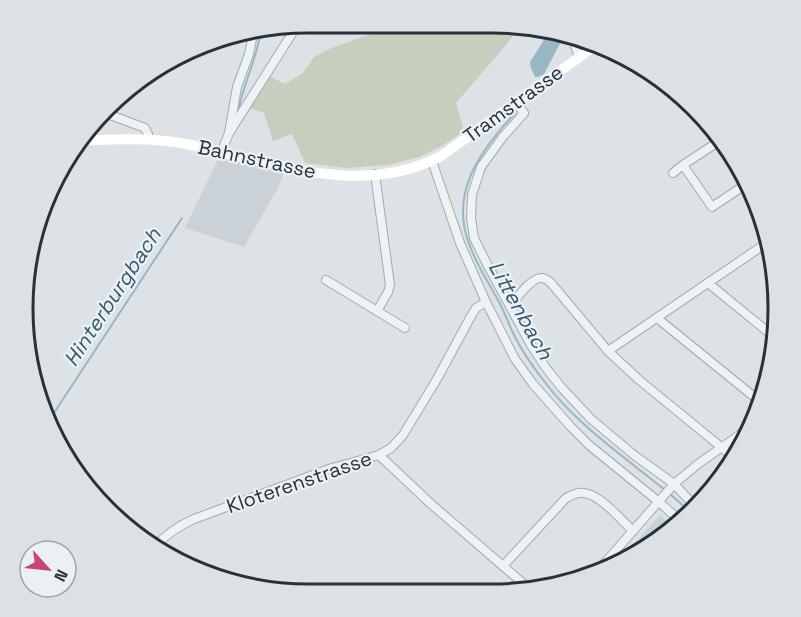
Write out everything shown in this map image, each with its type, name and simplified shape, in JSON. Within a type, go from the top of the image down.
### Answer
[{"type":"main road","name":"Tramstrasse","points":[[432,161],[588,51]]},
{"type":"main road","name":"Bahnstrasse","points":[[91,140],[148,140],[182,143],[272,165],[340,175],[395,173],[432,161]]},
{"type":"street","points":[[221,153],[229,133],[291,34]]},
{"type":"street","points":[[229,133],[237,87],[252,39]]},
{"type":"street","points":[[575,46],[579,57]]},
{"type":"street","points":[[516,103],[524,113],[481,167],[472,195],[471,218],[474,238],[538,357],[572,400],[591,419],[689,501]]},
{"type":"street","points":[[112,116],[145,128],[148,140]]},
{"type":"street","points":[[673,173],[714,145]]},
{"type":"street","points":[[432,161],[460,243],[484,303],[515,359],[553,408],[589,445],[661,500],[675,515]]},
{"type":"street","points":[[683,165],[709,209],[740,188]]},
{"type":"street","points":[[375,174],[390,285],[377,311]]},
{"type":"street","points":[[608,351],[761,247]]},
{"type":"street","points":[[510,306],[532,282],[543,278],[548,280],[608,351],[727,453]]},
{"type":"street","points":[[326,280],[405,328]]},
{"type":"street","points":[[708,283],[767,331]]},
{"type":"street","name":"Kloterenstrasse","points":[[161,541],[170,532],[194,519],[332,468],[379,455],[391,448],[403,435],[449,359],[476,308],[484,303]]},
{"type":"street","points":[[657,318],[753,396]]},
{"type":"street","points":[[609,558],[672,487],[698,464],[736,437]]},
{"type":"street","points":[[379,455],[431,504],[521,582]]},
{"type":"street","points":[[503,566],[566,498],[582,492],[594,496],[633,531]]},
{"type":"shaded area","points":[[221,153],[285,168],[279,186],[244,247],[185,228]]},
{"type":"shaded area","points":[[660,515],[667,521],[646,538],[632,546]]},
{"type":"green space","points":[[374,33],[514,34],[456,103],[464,131],[442,146],[419,157],[388,165],[346,168],[305,163],[292,134],[273,141],[264,113],[250,108],[269,76],[285,84],[303,73],[314,57],[329,49]]},
{"type":"water","points":[[545,38],[561,41],[544,74],[535,77],[530,62]]},
{"type":"waterway","name":"Hinterburgbach","points":[[239,107],[259,37]]},
{"type":"waterway","name":"Littenbach","points":[[515,113],[480,157],[466,190],[463,208],[464,227],[470,246],[517,341],[544,381],[586,426],[665,490]]},
{"type":"waterway","name":"Hinterburgbach","points":[[54,413],[182,218]]},
{"type":"waterway","name":"Littenbach","points":[[670,494],[684,506]]}]
